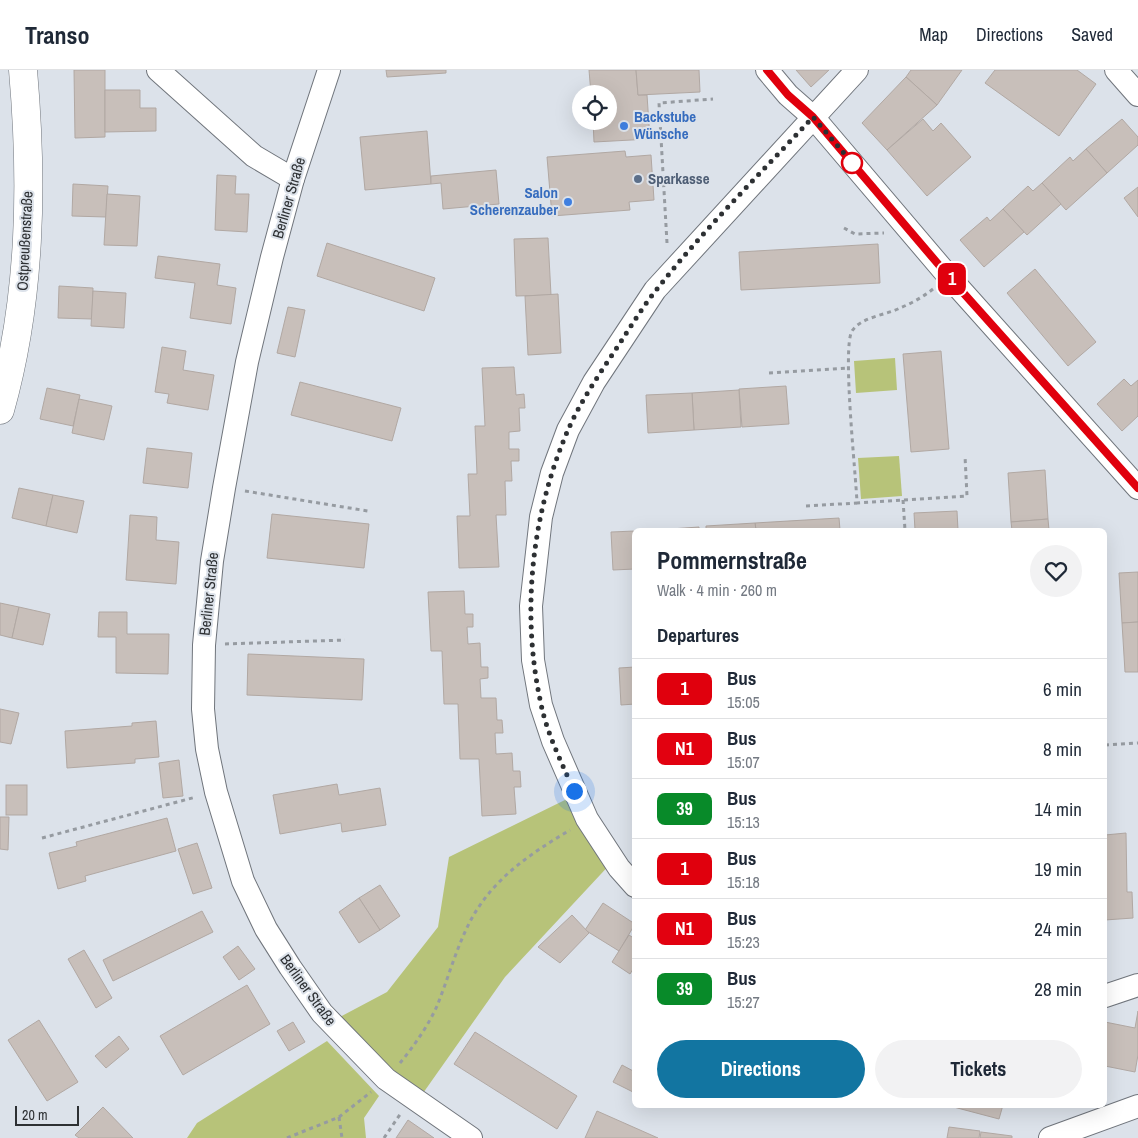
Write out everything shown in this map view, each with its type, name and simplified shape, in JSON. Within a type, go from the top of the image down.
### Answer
[{"type":"street","name":"Ostpreußenstraße","points":[[0,410],[11,371],[22,303],[28,237],[28,160],[23,70]]},
{"type":"street","points":[[158,70],[254,156],[293,179]]},
{"type":"street","name":"Berliner Straße","points":[[329,70],[293,179],[247,362],[224,488],[212,561],[204,644],[203,709],[207,749],[216,792],[243,881],[266,929],[322,1013],[386,1080],[471,1138]]},
{"type":"street","points":[[767,70],[788,95],[813,117],[950,278],[1138,488]]},
{"type":"street","points":[[632,883],[619,868],[587,819],[552,741],[541,705],[533,660],[531,606],[534,564],[541,517],[552,473],[568,430],[594,382],[656,290],[857,70]]},
{"type":"street","points":[[1116,70],[1138,95]]},
{"type":"street","points":[[1107,995],[1138,985]]},
{"type":"street","points":[[1050,1138],[1138,1106]]},
{"type":"path","points":[[666,228],[659,103],[713,99]]},
{"type":"path","points":[[844,228],[854,234],[912,233]]},
{"type":"path","points":[[857,503],[848,368],[848,344],[852,331],[862,322],[918,300],[950,278]]},
{"type":"path","points":[[769,373],[848,368]]},
{"type":"path","points":[[806,506],[968,496],[965,456]]},
{"type":"path","points":[[224,488],[368,511]]},
{"type":"path","points":[[903,500],[905,528]]},
{"type":"path","points":[[204,644],[345,640]]},
{"type":"path","points":[[1107,745],[1138,743]]},
{"type":"path","points":[[42,838],[216,792]]},
{"type":"path","points":[[287,1138],[339,1117],[386,1080],[414,1046],[436,1008],[477,908],[511,870],[531,854],[587,819]]},
{"type":"path","points":[[384,1138],[411,1098]]},
{"type":"path","points":[[339,1117],[342,1138]]},
{"type":"green space","points":[[895,358],[897,390],[856,393],[854,361]]},
{"type":"green space","points":[[899,456],[902,496],[861,499],[858,458]]},
{"type":"green space","points":[[569,798],[614,860],[505,977],[421,1096],[338,1018],[387,992],[438,927],[449,857]]},
{"type":"green space","points":[[327,1041],[379,1096],[364,1118],[366,1138],[187,1138],[197,1123]]},
{"type":"building","points":[[74,70],[105,70],[105,137],[75,138]]},
{"type":"building","points":[[386,70],[446,70],[446,73],[387,77]]},
{"type":"building","points":[[589,70],[636,70],[638,95],[647,95],[650,139],[594,142],[593,130],[617,130],[617,85],[590,85]]},
{"type":"building","points":[[636,70],[699,70],[700,92],[638,95]]},
{"type":"building","points":[[796,70],[829,70],[811,87]]},
{"type":"building","points":[[911,70],[962,70],[937,105],[906,77]]},
{"type":"building","points":[[995,70],[1077,70],[1096,84],[1059,136],[985,83]]},
{"type":"building","points":[[906,77],[937,105],[887,150],[862,123]]},
{"type":"building","points":[[105,90],[140,90],[140,108],[156,108],[156,131],[105,132]]},
{"type":"building","points":[[923,119],[933,131],[941,123],[971,157],[927,196],[887,150]]},
{"type":"building","points":[[1122,119],[1138,137],[1138,145],[1107,173],[1086,149]]},
{"type":"building","points":[[427,131],[431,184],[365,190],[360,137]]},
{"type":"building","points":[[1086,149],[1107,173],[1066,210],[1042,183],[1070,157],[1073,161]]},
{"type":"building","points":[[625,151],[626,157],[651,155],[654,200],[629,202],[630,210],[552,216],[547,157]]},
{"type":"building","points":[[496,170],[499,204],[443,209],[441,183],[431,184],[431,176]]},
{"type":"building","points":[[217,175],[236,176],[235,194],[249,194],[247,232],[215,230]]},
{"type":"building","points":[[1042,183],[1061,204],[1027,235],[1003,209],[1028,186],[1033,191]]},
{"type":"building","points":[[73,184],[108,186],[106,217],[72,216]]},
{"type":"building","points":[[1138,187],[1138,217],[1124,198]]},
{"type":"building","points":[[107,194],[140,196],[137,246],[104,245]]},
{"type":"building","points":[[1003,209],[1024,232],[984,267],[960,240],[987,217],[990,221]]},
{"type":"building","points":[[548,238],[551,295],[516,296],[514,239]]},
{"type":"building","points":[[327,243],[435,278],[424,311],[317,276]]},
{"type":"building","points":[[878,244],[880,283],[741,290],[739,252]]},
{"type":"building","points":[[158,256],[220,264],[217,285],[236,288],[231,324],[190,318],[195,283],[155,278]]},
{"type":"building","points":[[1035,269],[1096,342],[1068,366],[1007,293]]},
{"type":"building","points":[[59,286],[93,288],[92,319],[58,318]]},
{"type":"building","points":[[93,291],[126,293],[124,328],[91,326]]},
{"type":"building","points":[[558,294],[561,353],[528,355],[525,296]]},
{"type":"building","points":[[288,307],[305,310],[295,357],[277,353]]},
{"type":"building","points":[[162,347],[186,351],[183,370],[214,375],[208,410],[167,403],[169,394],[155,392]]},
{"type":"building","points":[[941,351],[949,449],[911,452],[903,354]]},
{"type":"building","points":[[514,367],[516,395],[524,394],[525,408],[519,408],[520,431],[509,432],[509,449],[519,449],[519,461],[511,461],[512,481],[505,481],[506,515],[496,515],[499,567],[459,568],[457,516],[470,516],[468,474],[477,474],[475,426],[485,426],[482,368]]},
{"type":"building","points":[[1124,379],[1131,386],[1138,380],[1138,416],[1122,431],[1097,404]]},
{"type":"building","points":[[300,382],[401,408],[392,441],[291,415]]},
{"type":"building","points":[[786,386],[789,424],[742,427],[739,389]]},
{"type":"building","points":[[47,388],[80,395],[73,426],[40,419]]},
{"type":"building","points":[[739,390],[741,427],[694,430],[692,393]]},
{"type":"building","points":[[692,393],[694,430],[648,433],[646,395]]},
{"type":"building","points":[[79,399],[112,406],[104,440],[72,433]]},
{"type":"building","points":[[147,448],[192,453],[188,488],[143,483]]},
{"type":"building","points":[[1045,470],[1048,519],[1011,522],[1008,473]]},
{"type":"building","points":[[19,488],[53,495],[46,526],[12,518]]},
{"type":"building","points":[[53,495],[84,501],[77,533],[46,526]]},
{"type":"building","points":[[957,511],[958,528],[915,528],[914,513]]},
{"type":"building","points":[[272,514],[369,524],[364,568],[267,558]]},
{"type":"building","points":[[130,515],[157,517],[156,540],[179,542],[176,584],[126,580]]},
{"type":"building","points":[[839,518],[840,528],[756,528],[755,523]]},
{"type":"building","points":[[1048,519],[1049,528],[1012,528],[1011,522]]},
{"type":"building","points":[[755,523],[756,528],[706,528],[706,526]]},
{"type":"building","points":[[632,531],[632,569],[613,570],[611,532]]},
{"type":"building","points":[[1138,572],[1138,622],[1122,623],[1119,573]]},
{"type":"building","points":[[464,591],[465,614],[473,614],[473,627],[467,627],[468,644],[480,643],[481,667],[488,667],[488,678],[480,679],[481,698],[496,698],[497,720],[502,720],[503,733],[495,733],[496,754],[512,753],[513,771],[520,771],[521,787],[514,787],[516,814],[482,816],[479,759],[460,759],[458,704],[444,704],[442,651],[431,651],[428,592]]},
{"type":"building","points":[[0,603],[19,607],[12,638],[0,635]]},
{"type":"building","points":[[19,607],[50,614],[43,645],[12,638]]},
{"type":"building","points":[[99,612],[127,612],[127,634],[169,634],[168,674],[116,673],[116,637],[98,637]]},
{"type":"building","points":[[1138,622],[1138,672],[1125,672],[1122,623]]},
{"type":"building","points":[[248,654],[364,659],[362,700],[247,695]]},
{"type":"building","points":[[632,667],[632,704],[621,705],[619,668]]},
{"type":"building","points":[[0,709],[19,713],[11,744],[0,742]]},
{"type":"building","points":[[156,721],[159,757],[135,759],[135,763],[67,768],[65,731],[132,726],[132,723]]},
{"type":"building","points":[[179,760],[183,796],[163,798],[159,763]]},
{"type":"building","points":[[337,784],[339,795],[380,788],[386,825],[342,832],[341,823],[280,834],[273,795]]},
{"type":"building","points":[[6,785],[27,785],[27,815],[6,815]]},
{"type":"building","points":[[0,817],[9,817],[8,850],[0,849]]},
{"type":"building","points":[[167,818],[176,851],[85,876],[86,881],[58,889],[49,853],[77,846],[76,842]]},
{"type":"building","points":[[1126,833],[1127,892],[1132,892],[1133,918],[1107,920],[1107,835]]},
{"type":"building","points":[[197,843],[212,888],[193,894],[178,849]]},
{"type":"building","points":[[380,885],[400,916],[380,930],[359,898]]},
{"type":"building","points":[[359,898],[380,930],[359,943],[339,912]]},
{"type":"building","points":[[603,903],[632,922],[632,929],[619,951],[585,930]]},
{"type":"building","points":[[202,911],[213,932],[113,981],[103,960]]},
{"type":"building","points":[[572,915],[589,933],[560,963],[538,947]]},
{"type":"building","points":[[629,935],[632,937],[632,971],[630,974],[612,962]]},
{"type":"building","points":[[238,946],[255,969],[239,980],[223,957]]},
{"type":"building","points":[[84,950],[112,998],[96,1008],[68,959]]},
{"type":"building","points":[[247,985],[270,1024],[183,1075],[160,1036]]},
{"type":"building","points":[[1138,1011],[1138,1055],[1135,1072],[1107,1066],[1107,1022],[1135,1028]]},
{"type":"building","points":[[39,1020],[78,1082],[47,1101],[8,1040]]},
{"type":"building","points":[[293,1022],[305,1042],[289,1051],[277,1031]]},
{"type":"building","points":[[475,1032],[577,1096],[557,1129],[454,1064]]},
{"type":"building","points":[[119,1036],[129,1049],[106,1068],[95,1056]]},
{"type":"building","points":[[622,1065],[632,1070],[632,1092],[613,1082]]},
{"type":"building","points":[[103,1107],[133,1138],[79,1138],[75,1135]]},
{"type":"building","points":[[957,1108],[1002,1108],[999,1119]]},
{"type":"building","points":[[597,1111],[658,1138],[585,1138]]},
{"type":"building","points":[[408,1120],[434,1138],[396,1138]]},
{"type":"building","points":[[949,1127],[980,1131],[979,1138],[947,1138]]},
{"type":"building","points":[[981,1132],[1012,1136],[1012,1138],[980,1138]]},
{"type":"bus line","name":"1","points":[[767,70],[788,95],[813,117],[950,278],[1138,488]]},
{"type":"place","name":"Backstube Wünsche","points":[[624,126]]},
{"type":"place","name":"Sparkasse","points":[[638,179]]},
{"type":"place","name":"Salon Scherenzauber","points":[[568,202]]},
{"type":"route","points":[[574,791],[552,741],[541,705],[533,660],[531,606],[534,564],[541,517],[552,473],[568,430],[594,382],[656,290],[813,117],[854,165],[852,163]]}]
